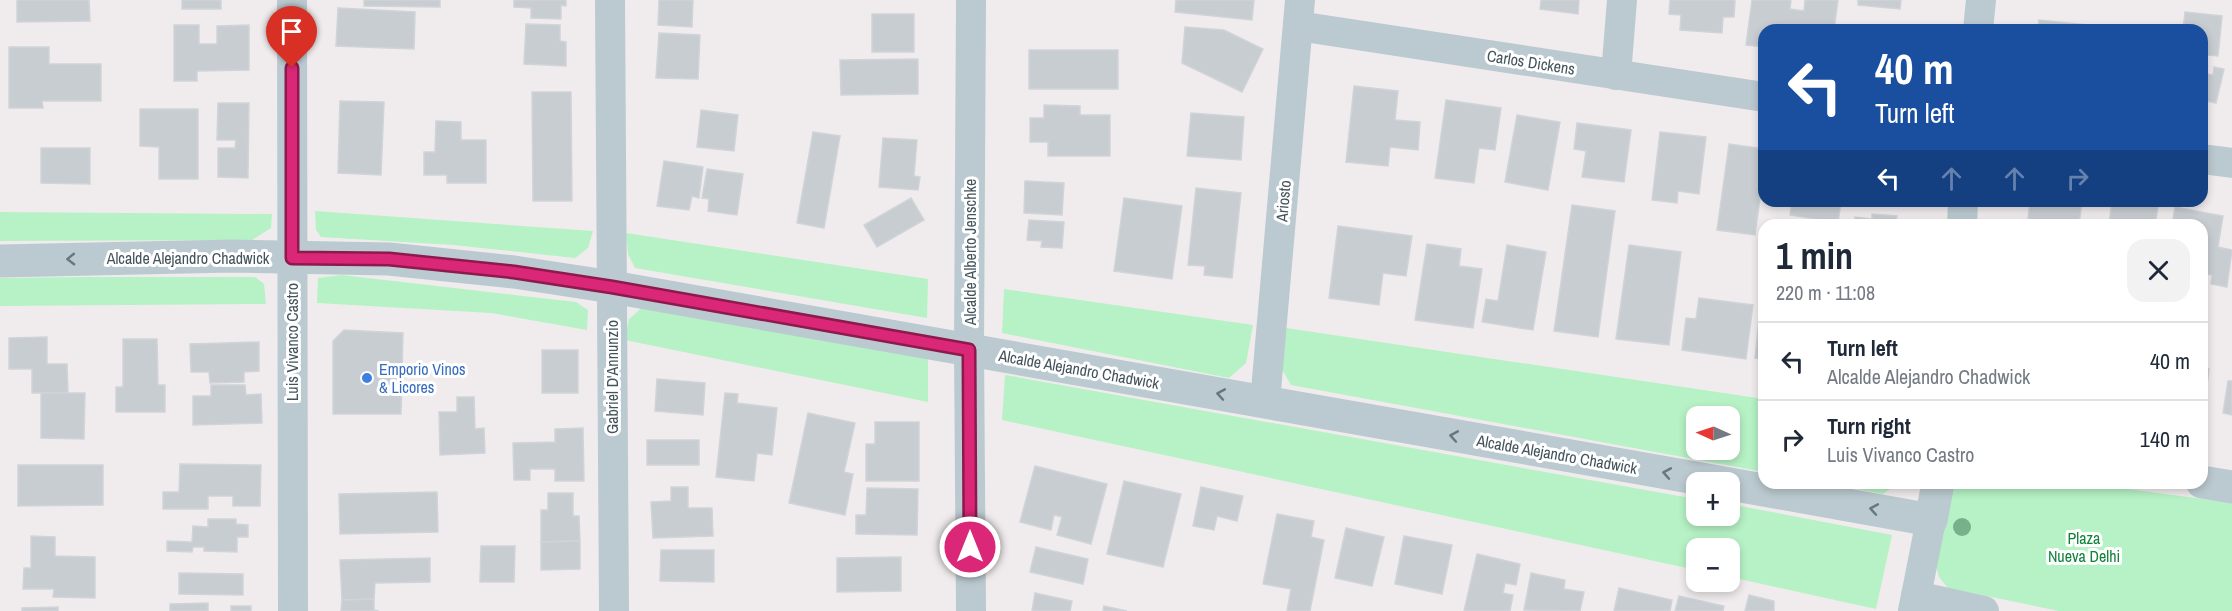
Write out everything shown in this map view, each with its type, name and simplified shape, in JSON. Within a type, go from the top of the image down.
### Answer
[{"type":"street","name":"Luis Vivanco Castro","points":[[292,0],[293,611]]},
{"type":"street","name":"Gabriel D'Annunzio","points":[[610,0],[614,611]]},
{"type":"street","name":"Alcalde Alberto Jenschke","points":[[971,0],[969,350],[971,611]]},
{"type":"street","points":[[1616,75],[1622,0]]},
{"type":"street","points":[[1979,24],[1981,0]]},
{"type":"street","name":"Carlos Dickens","points":[[1299,13],[1616,75],[1758,96]]},
{"type":"street","name":"Ariosto","points":[[1265,402],[1299,13]]},
{"type":"street","points":[[2208,160],[2232,163]]},
{"type":"street","name":"Alcalde Alejandro Chadwick","points":[[0,261],[232,256],[389,259],[448,265],[612,287],[1686,476]]},
{"type":"street","points":[[2208,483],[2232,487]]},
{"type":"street","points":[[1740,486],[1931,520]]},
{"type":"street","points":[[1937,489],[1914,604],[1984,611]]},
{"type":"green space","points":[[315,211],[593,231],[588,248],[575,258],[453,245],[321,237],[316,230]]},
{"type":"green space","points":[[0,212],[272,214],[271,228],[252,240],[0,241]]},
{"type":"green space","points":[[626,233],[928,279],[927,318],[635,268],[628,254]]},
{"type":"green space","points":[[342,275],[576,302],[588,310],[587,330],[491,313],[317,303],[318,278]]},
{"type":"green space","points":[[255,277],[264,284],[266,304],[0,306],[0,278]]},
{"type":"green space","points":[[1004,289],[1253,325],[1246,363],[1229,378],[1002,333]]},
{"type":"green space","points":[[644,306],[928,351],[928,402],[625,340],[629,319]]},
{"type":"green space","points":[[1286,328],[1758,398],[1758,471],[1699,460],[1740,460],[1740,406],[1686,406],[1686,458],[1291,385],[1280,366]]},
{"type":"green space","points":[[1005,375],[1686,497],[1686,526],[1740,526],[1740,506],[1892,535],[1876,609],[1740,579],[1740,538],[1686,538],[1686,568],[1002,420]]},
{"type":"green space","points":[[1857,489],[1890,489],[1883,494]]},
{"type":"green space","name":"Plaza Nueva Delhi","points":[[1951,489],[2128,489],[2232,503],[2232,611],[2059,611],[1948,588],[1939,577],[1936,565]]},
{"type":"building","points":[[17,0],[89,0],[90,21],[17,22]]},
{"type":"building","points":[[182,0],[221,0],[221,9],[182,9]]},
{"type":"building","points":[[364,0],[440,0],[440,7],[364,6]]},
{"type":"building","points":[[514,0],[566,0],[566,6],[561,5],[561,19],[531,18],[531,8],[514,7]]},
{"type":"building","points":[[659,0],[693,0],[692,27],[658,25]]},
{"type":"building","points":[[1176,0],[1254,0],[1252,20],[1175,12]]},
{"type":"building","points":[[1541,0],[1579,0],[1578,14],[1540,9]]},
{"type":"building","points":[[1670,0],[1735,0],[1734,17],[1723,17],[1722,33],[1680,30],[1681,15],[1669,14]]},
{"type":"building","points":[[1752,0],[1791,0],[1790,9],[1804,11],[1805,0],[1838,0],[1835,24],[1758,24],[1758,46],[1746,45]]},
{"type":"building","points":[[1858,0],[1901,0],[1900,9],[1858,5]]},
{"type":"building","points":[[338,8],[415,12],[414,49],[336,46]]},
{"type":"building","points":[[2185,12],[2222,16],[2218,56],[2208,55],[2208,24],[2184,24]]},
{"type":"building","points":[[872,14],[914,14],[914,52],[872,52]]},
{"type":"building","points":[[2039,20],[2078,24],[2039,24]]},
{"type":"building","points":[[526,24],[560,25],[560,41],[566,42],[566,66],[524,64]]},
{"type":"building","points":[[174,25],[199,25],[199,44],[217,44],[217,26],[249,25],[249,70],[197,71],[197,81],[174,81]]},
{"type":"building","points":[[1185,27],[1224,30],[1263,49],[1242,92],[1182,63]]},
{"type":"building","points":[[659,33],[700,35],[698,79],[656,78]]},
{"type":"building","points":[[9,47],[49,47],[49,64],[101,64],[101,101],[42,101],[43,108],[9,108]]},
{"type":"building","points":[[1029,50],[1118,50],[1118,89],[1029,89]]},
{"type":"building","points":[[918,59],[918,94],[841,95],[840,60]]},
{"type":"building","points":[[2214,67],[2224,69],[2216,103],[2208,101],[2208,74],[2213,75]]},
{"type":"building","points":[[1354,86],[1398,91],[1395,120],[1420,122],[1418,150],[1390,147],[1388,166],[1346,162]]},
{"type":"building","points":[[532,92],[571,92],[572,201],[533,201]]},
{"type":"building","points":[[1446,100],[1501,108],[1495,150],[1479,148],[1474,183],[1435,178]]},
{"type":"building","points":[[340,101],[384,102],[381,175],[338,173]]},
{"type":"building","points":[[218,103],[249,103],[248,178],[218,177],[218,148],[235,148],[236,140],[217,140]]},
{"type":"building","points":[[1044,105],[1080,106],[1080,115],[1110,115],[1110,156],[1048,156],[1048,142],[1030,142],[1030,118],[1044,118]]},
{"type":"building","points":[[140,109],[198,109],[198,179],[159,179],[159,147],[140,146]]},
{"type":"building","points":[[701,110],[738,115],[734,151],[697,147]]},
{"type":"building","points":[[1191,113],[1244,117],[1241,160],[1187,156]]},
{"type":"building","points":[[1517,115],[1560,122],[1548,190],[1505,182]]},
{"type":"building","points":[[436,121],[461,122],[461,140],[486,140],[486,183],[447,183],[447,175],[424,175],[424,152],[435,152]]},
{"type":"building","points":[[1577,123],[1631,130],[1624,182],[1582,177],[1586,151],[1574,149]]},
{"type":"building","points":[[813,132],[840,136],[824,228],[797,223]]},
{"type":"building","points":[[1660,132],[1706,137],[1699,194],[1678,191],[1677,203],[1652,200]]},
{"type":"building","points":[[883,138],[917,140],[914,176],[920,177],[918,190],[879,187]]},
{"type":"building","points":[[1729,144],[1758,148],[1759,207],[1755,235],[1717,230]]},
{"type":"building","points":[[41,148],[90,148],[90,184],[41,183]]},
{"type":"building","points":[[664,161],[703,167],[699,198],[692,196],[689,210],[657,206]]},
{"type":"building","points":[[707,169],[743,174],[737,215],[708,211],[709,199],[702,198]]},
{"type":"building","points":[[1025,181],[1064,183],[1062,215],[1024,213]]},
{"type":"building","points":[[1196,188],[1241,193],[1232,278],[1204,275],[1205,266],[1188,265]]},
{"type":"building","points":[[911,198],[924,220],[877,247],[864,225]]},
{"type":"building","points":[[1124,198],[1182,206],[1172,279],[1114,271]]},
{"type":"building","points":[[1572,205],[1615,211],[1598,337],[1554,331]]},
{"type":"building","points":[[1791,207],[1840,207],[1839,219],[1814,219],[1790,215]]},
{"type":"building","points":[[2029,207],[2081,207],[2080,219],[2028,219]]},
{"type":"building","points":[[2111,207],[2158,207],[2156,219],[2110,219]]},
{"type":"building","points":[[2175,207],[2223,216],[2218,247],[2232,250],[2227,287],[2211,284],[2212,275],[2208,274],[2208,219],[2173,219]]},
{"type":"building","points":[[1872,214],[1897,216],[1897,219],[1872,219]]},
{"type":"building","points":[[1029,220],[1064,222],[1062,248],[1041,247],[1042,241],[1027,240]]},
{"type":"building","points":[[1338,226],[1412,236],[1406,276],[1383,273],[1379,305],[1329,298]]},
{"type":"building","points":[[1427,244],[1461,249],[1459,266],[1482,269],[1473,328],[1415,320]]},
{"type":"building","points":[[1507,245],[1546,252],[1533,330],[1482,322],[1486,299],[1498,301]]},
{"type":"building","points":[[1629,245],[1681,252],[1669,345],[1616,339]]},
{"type":"building","points":[[1699,298],[1753,305],[1746,359],[1682,350],[1686,318],[1696,319]]},
{"type":"building","points":[[1758,329],[1758,358],[1755,358]]},
{"type":"building","name":"Emporio Vinos & Licores","points":[[344,330],[403,333],[401,414],[333,414],[333,341]]},
{"type":"building","points":[[47,337],[47,364],[67,364],[68,393],[32,393],[32,369],[9,369],[9,338]]},
{"type":"building","points":[[123,339],[157,339],[158,385],[165,385],[165,412],[116,412],[116,387],[123,387]]},
{"type":"building","points":[[259,342],[259,371],[244,372],[244,382],[210,383],[209,372],[191,372],[190,344]]},
{"type":"building","points":[[542,350],[578,350],[578,393],[542,393]]},
{"type":"building","points":[[657,379],[705,383],[703,415],[655,411]]},
{"type":"building","points":[[2228,381],[2232,381],[2232,415],[2223,413]]},
{"type":"building","points":[[211,385],[245,385],[246,395],[261,394],[262,423],[193,425],[193,396],[211,396]]},
{"type":"building","points":[[41,393],[85,393],[84,439],[41,438]]},
{"type":"building","points":[[725,393],[738,394],[737,403],[777,408],[772,455],[757,453],[754,481],[716,477]]},
{"type":"building","points":[[457,397],[474,397],[475,429],[484,428],[485,453],[440,455],[439,412],[457,412]]},
{"type":"building","points":[[808,413],[855,423],[844,472],[853,474],[845,515],[789,503]]},
{"type":"building","points":[[875,422],[919,422],[919,481],[866,481],[866,444],[875,444]]},
{"type":"building","points":[[583,428],[584,481],[555,481],[555,469],[530,469],[530,480],[514,480],[513,443],[555,442],[555,429]]},
{"type":"building","points":[[647,440],[699,440],[699,465],[647,465]]},
{"type":"building","points":[[180,464],[261,465],[260,506],[233,506],[233,496],[208,496],[208,509],[163,509],[163,492],[179,492]]},
{"type":"building","points":[[18,465],[103,465],[103,505],[18,506]]},
{"type":"building","points":[[1035,466],[1107,484],[1091,544],[1057,535],[1062,517],[1054,515],[1051,530],[1020,522]]},
{"type":"building","points":[[1124,481],[1181,494],[1163,567],[1107,554]]},
{"type":"building","points":[[671,487],[688,487],[688,508],[712,508],[713,536],[653,538],[651,502],[671,501]]},
{"type":"building","points":[[1201,487],[1243,496],[1237,521],[1217,516],[1214,530],[1193,526]]},
{"type":"building","points":[[867,488],[918,489],[917,535],[856,534],[856,515],[866,515]]},
{"type":"building","points":[[437,492],[438,532],[340,534],[339,494]]},
{"type":"building","points":[[548,493],[573,493],[573,516],[579,516],[580,541],[541,542],[541,510],[548,510]]},
{"type":"building","points":[[1277,514],[1314,521],[1311,537],[1324,540],[1310,611],[1287,611],[1291,589],[1263,584]]},
{"type":"building","points":[[208,519],[236,519],[236,524],[248,525],[248,537],[237,537],[237,552],[204,551],[204,547],[193,547],[192,552],[167,551],[167,541],[192,542],[193,526],[208,527]]},
{"type":"building","points":[[1346,528],[1384,537],[1372,586],[1335,578]]},
{"type":"building","points":[[31,536],[55,537],[55,556],[95,557],[95,598],[53,597],[54,589],[23,589],[24,568],[31,568]]},
{"type":"building","points":[[1404,536],[1452,545],[1442,594],[1395,584]]},
{"type":"building","points":[[580,541],[580,569],[541,570],[541,542]]},
{"type":"building","points":[[481,546],[515,546],[514,582],[480,582]]},
{"type":"building","points":[[1036,547],[1088,559],[1083,584],[1030,572]]},
{"type":"building","points":[[661,550],[714,550],[714,582],[660,581]]},
{"type":"building","points":[[1477,554],[1520,564],[1516,585],[1505,583],[1503,593],[1513,595],[1510,611],[1464,611]]},
{"type":"building","points":[[901,557],[901,591],[837,592],[837,558]]},
{"type":"building","points":[[430,558],[430,582],[375,583],[374,599],[342,600],[340,560]]},
{"type":"building","points":[[179,573],[243,574],[243,595],[179,594]]},
{"type":"building","points":[[1531,573],[1565,580],[1564,589],[1584,592],[1580,611],[1524,610]]},
{"type":"building","points":[[1619,588],[1672,600],[1670,611],[1614,611]]},
{"type":"building","points":[[1035,593],[1072,601],[1070,611],[1032,611]]},
{"type":"building","points":[[1749,595],[1774,601],[1774,611],[1745,611]]},
{"type":"building","points":[[1679,596],[1724,606],[1723,611],[1675,611]]},
{"type":"building","points":[[374,599],[374,610],[379,611],[341,611],[342,600]]},
{"type":"building","points":[[208,603],[208,611],[170,611],[170,604]]},
{"type":"building","points":[[231,606],[251,606],[251,611],[231,611]]},
{"type":"building","points":[[1104,606],[1127,611],[1103,611]]},
{"type":"building","points":[[58,607],[58,611],[22,611],[22,608]]},
{"type":"place","name":"Emporio Vinos & Licores","points":[[367,378]]},
{"type":"route","points":[[292,68],[292,258],[389,259],[514,272],[969,350],[970,547]]}]
